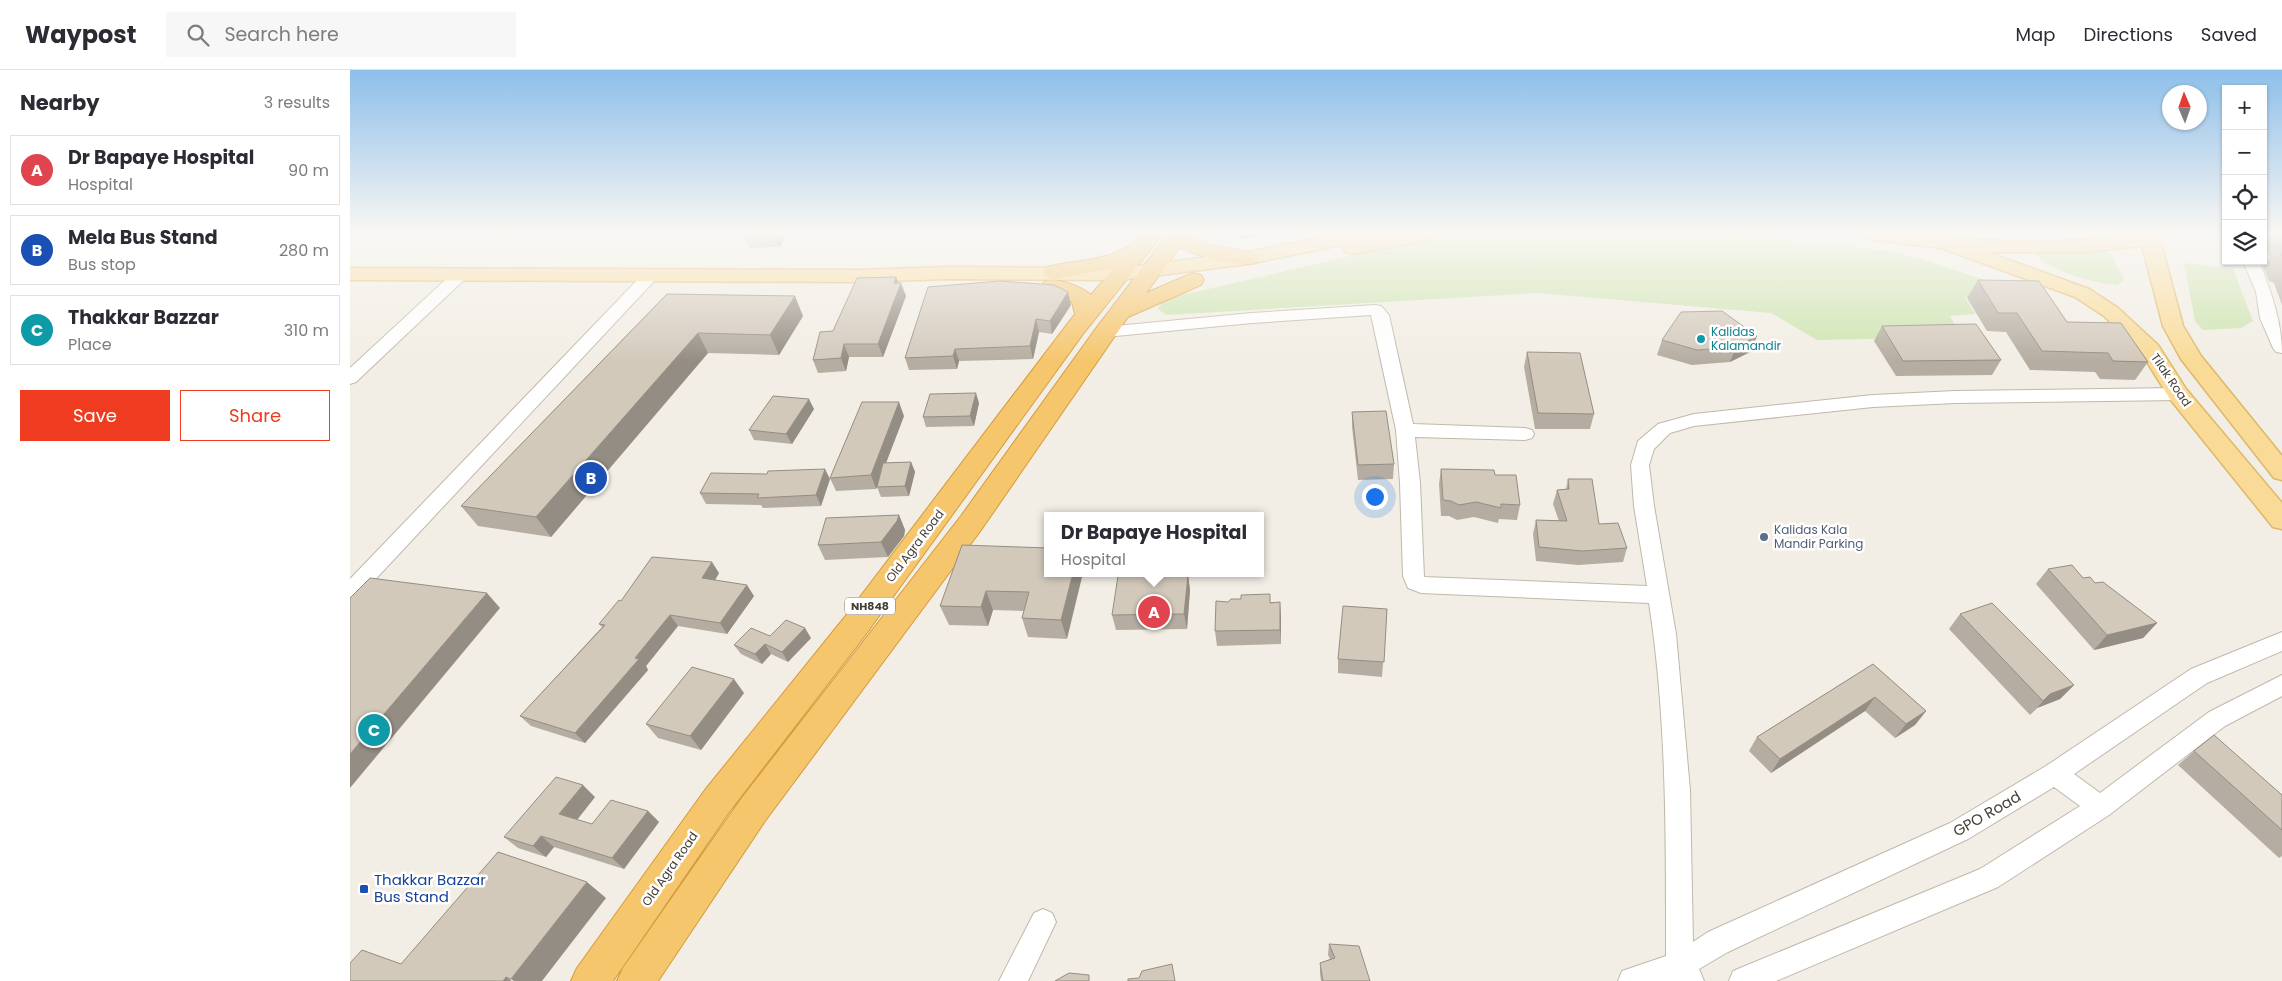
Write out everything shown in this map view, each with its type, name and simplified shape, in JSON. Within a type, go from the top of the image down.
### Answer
[{"type":"highway","points":[[1053,279],[1062,277]]},
{"type":"highway","name":"Old Agra Road","points":[[590,981],[718,801],[1133,277]]},
{"type":"highway","points":[[1053,279],[1082,298],[1118,297],[1194,280]]},
{"type":"highway","name":"Old Agra Road","points":[[636,981],[753,810],[970,523],[1118,297]]},
{"type":"main road","points":[[864,277],[942,283],[1053,279],[1118,297],[1212,277]]},
{"type":"main road","points":[[1118,297],[1186,277]]},
{"type":"main road","name":"Tilak Road","points":[[2036,277],[2082,293],[2111,312],[2150,350],[2178,394],[2282,520]]},
{"type":"main road","points":[[2161,277],[2173,326],[2192,359],[2282,472]]},
{"type":"street","points":[[350,378],[459,277]]},
{"type":"street","points":[[350,593],[650,277]]},
{"type":"street","points":[[2258,277],[2264,292],[2268,318],[2282,348]]},
{"type":"street","points":[[1118,297],[1252,318],[1375,310],[1380,315],[1405,430],[1410,483],[1413,576],[1415,582],[1421,584],[1660,596]]},
{"type":"street","points":[[1685,973],[1678,790],[1665,634],[1644,506],[1640,465],[1645,446],[1664,428],[1694,420],[1873,401],[1955,397],[2178,394]]},
{"type":"street","points":[[1405,430],[1525,434]]},
{"type":"street","name":"GPO Road","points":[[1632,981],[1685,973],[1718,942],[1959,831],[2055,774],[2199,676],[2282,641]]},
{"type":"street","points":[[1743,981],[1988,878],[2100,807],[2217,719],[2282,685]]},
{"type":"street","points":[[2055,774],[2100,807]]},
{"type":"street","points":[[1013,981],[1043,922]]},
{"type":"green space","points":[[1262,277],[1975,277],[2024,293],[2013,298],[1965,297],[1975,314],[1950,316],[1962,337],[1817,340],[1771,313],[1537,293],[1166,315],[1158,309],[1162,302],[1173,297]]},
{"type":"green space","points":[[2075,277],[2122,277],[2124,280],[2117,285]]},
{"type":"green space","points":[[2187,277],[2236,277],[2253,321],[2241,328],[2203,330],[2195,321]]},
{"type":"building","points":[[896,277],[894,283],[901,283],[878,344],[844,344],[841,358],[813,360],[820,332],[833,331],[857,278]]},
{"type":"building","points":[[1978,280],[2039,281],[2067,322],[2121,323],[2148,362],[2113,361],[2108,353],[2042,351],[2017,313],[1998,313]]},
{"type":"building","points":[[1000,281],[1054,285],[1068,292],[1050,321],[1036,319],[1030,346],[955,349],[953,356],[905,358],[928,287]]},
{"type":"building","points":[[667,294],[795,296],[770,335],[698,333],[536,517],[461,506]]},
{"type":"building","points":[[1722,311],[1757,336],[1736,347],[1697,350],[1662,340],[1681,312]]},
{"type":"building","points":[[1976,324],[2001,360],[1903,361],[1882,326]]},
{"type":"building","points":[[1527,352],[1580,353],[1594,414],[1538,413]]},
{"type":"building","points":[[976,393],[970,416],[923,417],[930,394]]},
{"type":"building","points":[[773,396],[809,399],[786,434],[749,430]]},
{"type":"building","points":[[862,402],[899,402],[871,475],[830,478]]},
{"type":"building","points":[[1386,411],[1394,464],[1358,465],[1352,412]]},
{"type":"building","points":[[911,462],[905,486],[877,487],[883,463]]},
{"type":"building","points":[[825,469],[816,495],[757,498],[759,494],[700,493],[711,473],[767,474],[768,471]]},
{"type":"building","points":[[1441,469],[1494,470],[1495,475],[1516,475],[1520,505],[1501,504],[1501,508],[1476,502],[1459,505],[1443,500]]},
{"type":"building","points":[[1568,479],[1592,479],[1599,524],[1618,523],[1627,548],[1582,551],[1539,547],[1536,520],[1567,521],[1557,490],[1569,489]]},
{"type":"building","points":[[899,515],[897,521],[881,542],[818,545],[826,518]]},
{"type":"building","points":[[962,545],[1044,548],[1044,577],[1072,577],[1061,620],[1022,618],[1029,592],[986,591],[981,607],[940,606]]},
{"type":"building","points":[[652,557],[712,562],[702,578],[747,585],[720,623],[670,615],[635,658],[639,659],[575,733],[520,716],[605,625],[599,624],[619,600],[621,601]]},
{"type":"building","points":[[2072,565],[2083,578],[2090,577],[2095,583],[2103,582],[2157,623],[2107,635],[2048,569]]},
{"type":"building","points":[[1118,577],[1188,577],[1184,614],[1112,615]]},
{"type":"building","points":[[370,578],[487,593],[350,754],[350,598]]},
{"type":"building","points":[[1270,594],[1270,603],[1280,602],[1280,630],[1215,631],[1216,601],[1228,602],[1231,599],[1241,599],[1241,595]]},
{"type":"building","points":[[1992,603],[2074,685],[2050,694],[2043,701],[1960,614]]},
{"type":"building","points":[[1343,606],[1387,609],[1384,662],[1338,659]]},
{"type":"building","points":[[786,620],[805,628],[782,652],[765,644],[755,654],[734,645],[751,628],[770,636]]},
{"type":"building","points":[[1873,664],[1926,711],[1906,724],[1875,697],[1780,759],[1757,737]]},
{"type":"building","points":[[692,667],[734,679],[690,736],[646,724]]},
{"type":"building","points":[[2214,735],[2282,795],[2282,830],[2194,751]]},
{"type":"building","points":[[556,777],[583,785],[559,814],[592,824],[611,800],[648,811],[612,858],[541,836],[533,846],[504,837]]},
{"type":"building","points":[[498,852],[587,882],[511,979],[506,977],[503,981],[350,981],[350,963],[362,950],[401,964]]},
{"type":"building","points":[[1329,944],[1359,946],[1370,981],[1323,981],[1320,963],[1335,958]]},
{"type":"building","points":[[1172,964],[1175,981],[1128,981],[1128,979],[1139,978],[1142,971]]},
{"type":"building","points":[[1069,973],[1089,975],[1089,981],[1055,981]]},
{"type":"place","name":"Kalidas Kalamandir","points":[[1701,339]]},
{"type":"place","name":"Mela Bus Stand","points":[[591,478]]},
{"type":"place","name":"Kalidas Kala Mandir Parking","points":[[1764,537]]},
{"type":"place","name":"Dr Bapaye Hospital","points":[[1154,612]]},
{"type":"place","name":"Thakkar Bazzar","points":[[374,730]]},
{"type":"place","name":"Thakkar Bazzar Bus Stand","points":[[364,889]]}]
